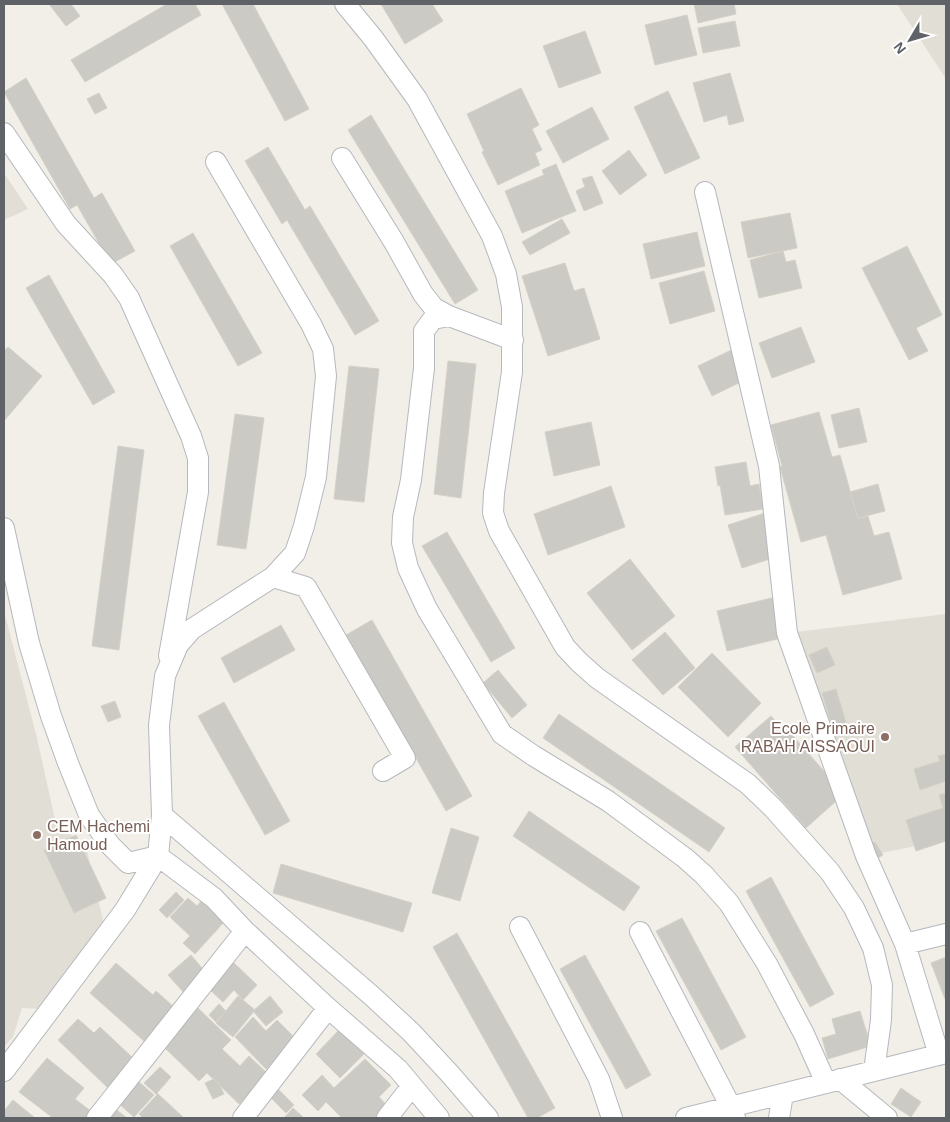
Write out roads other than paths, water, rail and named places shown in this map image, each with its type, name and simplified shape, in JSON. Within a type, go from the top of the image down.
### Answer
[{"type":"street","points":[[345,4],[373,38],[417,99],[492,236],[506,274],[512,307],[513,340],[512,372],[494,493],[493,513],[500,531],[565,647],[579,662],[597,678],[748,784],[773,808],[830,872],[854,908],[873,948],[882,985],[881,1020],[874,1071]]},
{"type":"street","points":[[4,133],[66,224],[113,274],[130,298],[191,436],[198,458],[198,492],[165,676],[159,725],[162,815],[158,856],[125,910],[4,1071]]},
{"type":"street","points":[[342,158],[394,242],[423,294],[434,308],[448,316],[513,340]]},
{"type":"street","points":[[165,676],[178,645],[192,629],[273,577],[295,553],[316,477],[326,376],[322,349],[311,324],[216,162]]},
{"type":"street","points":[[686,1118],[733,1113],[783,1094],[943,1054],[906,944],[866,856],[787,633],[769,466],[705,192]]},
{"type":"street","points":[[448,316],[433,319],[424,331],[424,368],[412,471],[403,516],[402,543],[408,568],[427,609],[502,734],[608,801],[686,858],[704,875],[729,903],[767,964],[804,1034],[833,1081],[886,1118]]},
{"type":"street","points":[[4,528],[29,643],[51,716],[89,815],[110,845],[128,863],[158,856]]},
{"type":"street","points":[[273,577],[306,586],[405,758],[383,770]]},
{"type":"street","points":[[162,815],[411,1032],[488,1118]]},
{"type":"street","points":[[158,856],[214,898],[245,931],[328,1008],[398,1069],[439,1118]]},
{"type":"street","points":[[520,927],[599,1079],[612,1118]]},
{"type":"street","points":[[97,1118],[245,931]]},
{"type":"street","points":[[640,932],[733,1113]]},
{"type":"street","points":[[906,944],[946,934]]},
{"type":"street","points":[[243,1118],[328,1008]]},
{"type":"street","points":[[387,1118],[412,1086]]},
{"type":"street","points":[[779,1118],[783,1094]]},
{"type":"place","name":"Ecole Primaire RABAH AISSAOUI","points":[[885,737]]},
{"type":"place","name":"CEM Hachemi Hamoud","points":[[37,835]]}]
